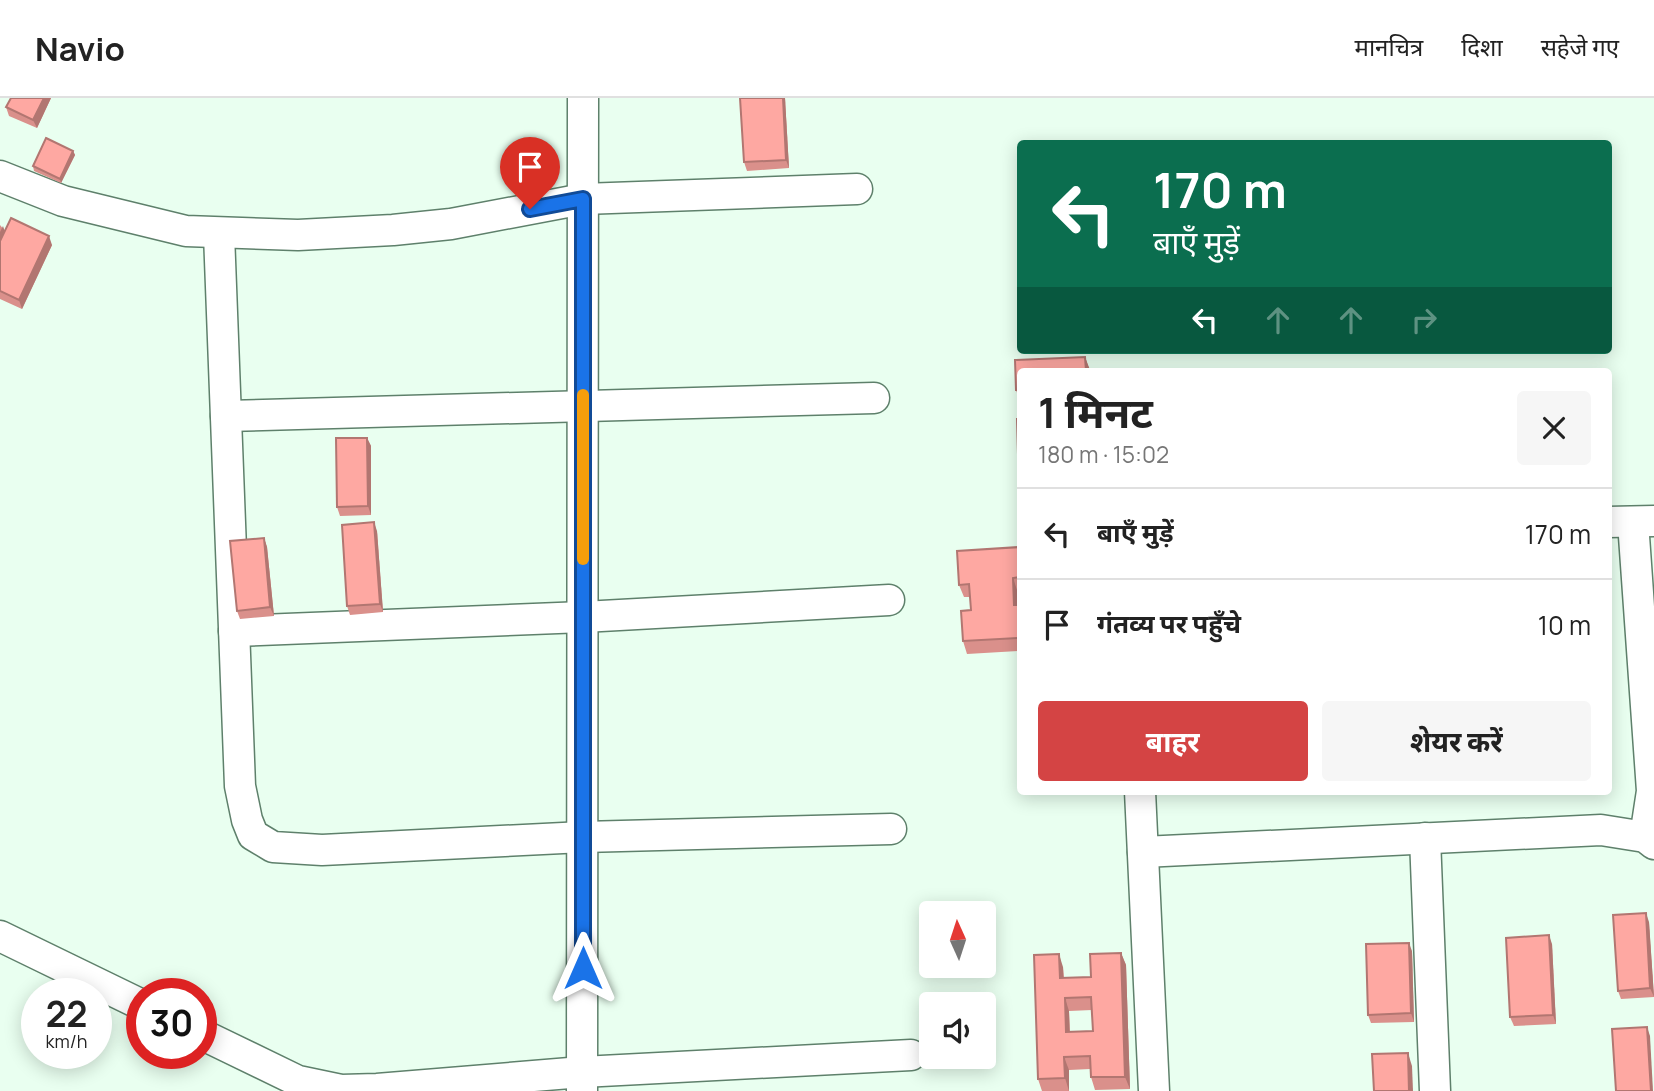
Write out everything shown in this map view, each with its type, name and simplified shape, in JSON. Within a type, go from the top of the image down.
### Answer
[{"type":"street","points":[[582,1082],[583,98]]},
{"type":"street","points":[[0,176],[63,201],[186,231],[219,234],[298,235],[393,230],[451,224],[583,199],[857,190]]},
{"type":"street","points":[[219,234],[240,786],[253,835],[272,847],[323,850],[583,837],[891,829]]},
{"type":"street","points":[[226,416],[874,398]]},
{"type":"street","points":[[1143,852],[1601,830],[1650,840],[1652,790],[1632,522]]},
{"type":"street","points":[[234,631],[583,617],[888,600]]},
{"type":"street","points":[[1140,795],[1154,1091]]},
{"type":"street","points":[[1424,838],[1435,1091]]},
{"type":"street","points":[[0,936],[126,997]]},
{"type":"street","points":[[217,1042],[298,1081],[341,1090],[582,1082],[911,1055]]},
{"type":"building","points":[[11,98],[44,98],[33,120],[6,107]]},
{"type":"building","points":[[740,98],[783,98],[786,160],[744,162]]},
{"type":"building","points":[[46,138],[73,151],[60,179],[33,166]]},
{"type":"building","points":[[11,218],[49,236],[19,300],[0,291],[0,241]]},
{"type":"building","points":[[1085,357],[1086,368],[1017,368],[1016,390],[1015,360]]},
{"type":"building","points":[[336,438],[367,438],[368,506],[337,507]]},
{"type":"building","points":[[374,522],[380,604],[347,606],[342,525]]},
{"type":"building","points":[[264,538],[270,607],[237,611],[230,541]]},
{"type":"building","points":[[1017,547],[1017,577],[1013,578],[1014,605],[1017,605],[1017,638],[963,641],[961,611],[971,610],[969,584],[959,585],[957,551]]},
{"type":"building","points":[[1646,913],[1650,988],[1618,991],[1613,915]]},
{"type":"building","points":[[1549,935],[1553,1015],[1510,1017],[1506,938]]},
{"type":"building","points":[[1409,943],[1411,1013],[1368,1015],[1366,944]]},
{"type":"building","points":[[1121,953],[1125,1077],[1091,1077],[1090,1056],[1064,1057],[1065,1078],[1038,1079],[1034,955],[1059,954],[1060,978],[1091,977],[1090,954]],"holes":[[[1091,997],[1093,1031],[1066,1032],[1065,998]]]},
{"type":"building","points":[[1647,1027],[1651,1091],[1616,1091],[1612,1029]]},
{"type":"building","points":[[1408,1053],[1409,1091],[1374,1091],[1372,1054]]},
{"type":"slow traffic","points":[[583,395],[583,559]]},
{"type":"route","points":[[530,209],[583,199],[583,968]]}]
